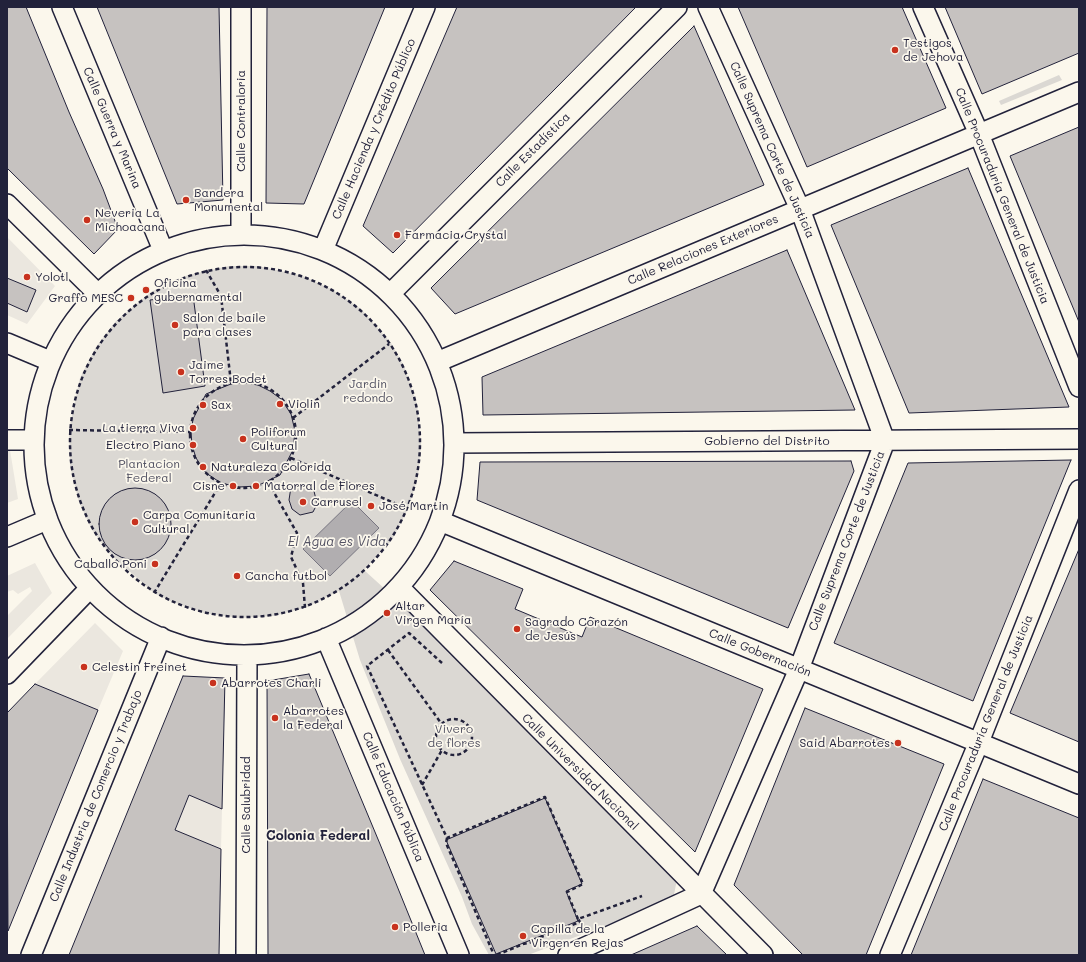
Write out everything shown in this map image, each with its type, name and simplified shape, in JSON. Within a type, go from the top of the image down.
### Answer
[{"type":"street","name":"Calle Guerra y Marina","points":[[62,7],[163,250]]},
{"type":"street","name":"Calle Contraloria","points":[[241,7],[241,234]]},
{"type":"street","name":"Calle Hacienda y Crédito Público","points":[[323,250],[425,7]]},
{"type":"street","name":"Calle Estadística","points":[[390,294],[677,7]]},
{"type":"street","name":"Calle Suprema Corte de Justicia","points":[[701,894],[799,669],[885,441],[800,209],[708,7]]},
{"type":"street","name":"Calle Procuraduría General de Justicia","points":[[923,7],[979,134],[1079,387]]},
{"type":"street","name":"Calle Relaciones Exteriores","points":[[437,362],[1079,92]]},
{"type":"street","points":[[7,204],[97,293]]},
{"type":"street","points":[[241,234],[282,238],[323,250],[358,269],[390,294],[416,325],[437,362],[450,402],[454,443],[451,483],[440,521],[423,556],[399,587],[361,619],[326,638],[287,650],[247,655],[218,653],[189,647],[161,637],[135,624],[90,588],[73,567],[47,520],[35,471],[34,440],[50,361],[70,324],[97,293],[128,268],[163,250],[201,238],[241,234]]},
{"type":"street","points":[[7,343],[50,361]]},
{"type":"street","name":"Gobierno del Distrito","points":[[454,443],[1079,439]]},
{"type":"street","points":[[7,440],[34,440]]},
{"type":"street","name":"Calle Procuraduría General de Justicia","points":[[890,955],[979,742],[1079,490]]},
{"type":"street","points":[[7,537],[47,520]]},
{"type":"street","name":"Calle Gobernación","points":[[440,521],[1079,784]]},
{"type":"street","name":"Calle Universidad Nacional","points":[[399,587],[763,955]]},
{"type":"street","points":[[7,674],[90,588]]},
{"type":"street","name":"Calle Industria de Comercio y Trabajo","points":[[31,955],[161,637]]},
{"type":"street","name":"Calle Educación Pública","points":[[326,638],[460,955]]},
{"type":"street","name":"Calle Salubridad","points":[[246,955],[247,655]]},
{"type":"street","points":[[568,955],[701,894]]},
{"type":"path","points":[[229,266],[258,266],[303,276],[333,290],[361,309],[389,344],[404,366],[417,404],[421,444],[418,477],[408,509],[392,540],[354,580],[339,591],[305,608],[273,616],[240,618],[204,613],[154,593],[110,554],[92,530],[79,502],[70,466],[69,430],[80,378],[96,347],[116,321],[151,292],[167,284],[206,270],[229,266]]},
{"type":"path","points":[[206,270],[221,296],[231,383]]},
{"type":"path","points":[[293,418],[389,344]]},
{"type":"path","points":[[244,382],[256,384],[268,389],[283,401],[293,418],[296,431],[295,445],[291,458],[285,468],[268,482],[245,488],[233,487],[210,477],[201,468],[194,457],[190,445],[190,432],[196,410],[202,401],[220,387],[231,383],[244,382]]},
{"type":"path","points":[[69,430],[190,432]]},
{"type":"path","points":[[291,458],[408,509]]},
{"type":"path","points":[[268,482],[297,533],[291,557],[303,583],[305,608]]},
{"type":"path","points":[[154,593],[221,483]]},
{"type":"path","points":[[443,664],[409,633],[367,666],[447,838],[446,843],[496,955],[523,944],[537,941],[536,939],[580,922],[567,892],[583,884],[545,797],[447,838]]},
{"type":"path","points":[[388,650],[441,723]]},
{"type":"path","points":[[452,718],[464,721],[468,726],[472,737],[468,748],[464,752],[452,755],[442,750],[438,746],[436,734],[441,723],[452,718]]},
{"type":"path","points":[[422,785],[442,750]]},
{"type":"path","points":[[578,919],[648,894]]},
{"type":"shaded area","name":"Yolotl","points":[[7,237],[55,286],[27,324],[7,315]]},
{"type":"shaded area","points":[[7,450],[10,450],[18,499],[7,503]]},
{"type":"shaded area","points":[[35,563],[52,593],[7,639],[7,616],[32,591],[30,587],[18,594],[13,590],[7,592],[7,576]]},
{"type":"shaded area","name":"Celestin Freinet","points":[[95,623],[123,651],[98,710],[35,684]]},
{"type":"shaded area","points":[[189,795],[222,809],[221,849],[175,830]]},
{"type":"green space","points":[[1059,75],[1062,80],[1001,105],[999,101]]},
{"type":"green space","points":[[229,266],[258,266],[303,276],[333,290],[361,309],[391,343],[404,366],[417,404],[421,444],[418,477],[408,509],[392,540],[364,570],[496,690],[678,874],[673,900],[528,955],[489,955],[472,924],[462,897],[400,759],[360,660],[339,591],[305,608],[273,616],[240,618],[204,613],[170,601],[154,593],[110,554],[92,530],[79,502],[70,466],[69,430],[80,378],[96,347],[116,321],[151,292],[188,275]]},
{"type":"water","name":"El Agua es Vida","points":[[352,501],[379,528],[330,576],[303,549]]},
{"type":"building","points":[[7,7],[26,7],[69,112],[103,189],[118,229],[94,254],[7,168]]},
{"type":"building","points":[[97,7],[219,7],[223,200],[177,204]]},
{"type":"building","points":[[267,7],[385,7],[304,204],[266,203]]},
{"type":"building","points":[[457,7],[636,7],[393,253],[363,226]]},
{"type":"building","points":[[738,7],[902,7],[946,108],[807,167]]},
{"type":"building","points":[[945,7],[1079,7],[1079,53],[982,94]]},
{"type":"building","points":[[694,26],[764,185],[455,314],[431,288]]},
{"type":"building","points":[[1079,127],[1079,322],[1010,156]]},
{"type":"building","points":[[968,168],[1069,407],[909,413],[831,225]]},
{"type":"building","points":[[787,250],[855,410],[483,415],[482,377]]},
{"type":"building","points":[[7,278],[36,290],[27,312],[7,303]]},
{"type":"building","points":[[193,295],[205,386],[163,393],[150,300]]},
{"type":"building","name":"Poliforum Cultural","points":[[244,383],[258,385],[281,399],[291,414],[295,431],[293,450],[280,475],[257,486],[239,487],[221,483],[206,473],[196,458],[192,445],[191,432],[193,419],[206,394],[231,384]]},
{"type":"building","points":[[1071,460],[973,701],[834,643],[908,463]]},
{"type":"building","points":[[851,461],[854,471],[788,628],[477,500],[480,462]]},
{"type":"building","name":"Carrusel","points":[[291,487],[306,487],[314,491],[317,504],[313,512],[300,515],[292,509],[289,500]]},
{"type":"building","name":"Carpa Comunitaria Cultural","points":[[135,488],[155,494],[165,504],[171,524],[165,544],[155,554],[135,560],[115,554],[105,544],[99,524],[105,504],[115,494]]},
{"type":"building","points":[[1079,549],[1079,742],[1010,713]]},
{"type":"building","points":[[454,561],[523,589],[515,609],[582,637],[590,617],[763,689],[695,852],[430,590]]},
{"type":"building","points":[[309,674],[425,955],[268,955],[267,681]]},
{"type":"building","points":[[183,676],[225,678],[222,809],[189,795],[175,830],[221,849],[219,955],[69,955]]},
{"type":"building","points":[[35,684],[98,710],[8,931],[7,713]]},
{"type":"building","points":[[805,708],[944,764],[866,955],[803,955],[734,885]]},
{"type":"building","points":[[983,779],[1079,818],[1079,955],[911,955]]},
{"type":"building","points":[[545,798],[582,884],[566,891],[578,921],[496,954],[446,840]]},
{"type":"building","points":[[697,926],[727,955],[631,955]]},
{"type":"place","name":"Testigos de Jehova","points":[[895,50]]},
{"type":"place","name":"Bandera Monumental","points":[[186,200]]},
{"type":"place","name":"Neveria La Michoacana","points":[[87,220]]},
{"type":"place","name":"Farmacia Crystal","points":[[397,235]]},
{"type":"place","name":"Yolotl","points":[[27,277]]},
{"type":"place","name":"Oficina gubernamental","points":[[146,290]]},
{"type":"place","name":"Graffo MESC","points":[[131,298]]},
{"type":"place","name":"Salon de baile para clases","points":[[175,325]]},
{"type":"place","name":"Jaime Torres Bodet","points":[[181,372]]},
{"type":"place","name":"Violin","points":[[280,404]]},
{"type":"place","name":"Sax","points":[[203,405]]},
{"type":"place","name":"La tierra Viva","points":[[193,428]]},
{"type":"place","name":"Poliforum Cultural","points":[[243,439]]},
{"type":"place","name":"Electro Piano","points":[[193,445]]},
{"type":"place","name":"Naturaleza Colorida","points":[[203,467]]},
{"type":"place","name":"Cisne","points":[[233,486]]},
{"type":"place","name":"Matorral de Flores","points":[[256,486]]},
{"type":"place","name":"Carrusel","points":[[303,502]]},
{"type":"place","name":"José Martin","points":[[371,506]]},
{"type":"place","name":"Carpa Comunitaria Cultural","points":[[135,522]]},
{"type":"place","name":"Caballo Poni","points":[[155,564]]},
{"type":"place","name":"Cancha futbol","points":[[237,576]]},
{"type":"place","name":"Altar Virgen María","points":[[387,613]]},
{"type":"place","name":"Sagrado Corazón de Jesús","points":[[517,629]]},
{"type":"place","name":"Celestin Freinet","points":[[84,667]]},
{"type":"place","name":"Abarrotes Charli","points":[[213,683]]},
{"type":"place","name":"Abarrotes la Federal","points":[[275,718]]},
{"type":"place","name":"Said Abarrotes","points":[[898,743]]},
{"type":"place","name":"Polleria","points":[[395,927]]},
{"type":"place","name":"Capilla de la Virgen en Rejas","points":[[523,936]]},
{"type":"district","name":"Colonia Federal","points":[[318,836]]},
{"type":"park label","name":"Jardin redondo","points":[[368,391]]},
{"type":"park label","name":"Plantacion Federal","points":[[149,471]]},
{"type":"park label","name":"Vivero de flores","points":[[454,736]]}]
